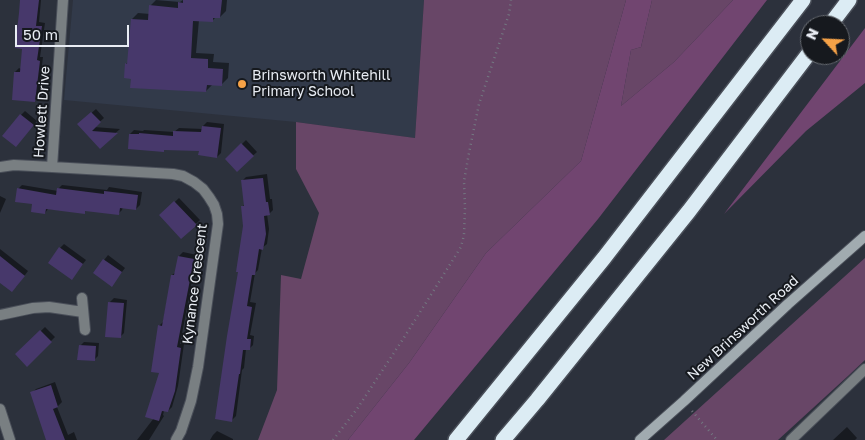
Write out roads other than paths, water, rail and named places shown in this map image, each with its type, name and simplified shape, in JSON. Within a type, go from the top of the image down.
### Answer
[{"type":"highway","points":[[456,440],[604,258],[802,0]]},
{"type":"highway","points":[[838,15],[849,0]]},
{"type":"highway","points":[[503,440],[689,211],[800,65]]},
{"type":"main road","name":"New Brinsworth Road","points":[[640,440],[865,236]]},
{"type":"street","name":"Howlett Drive","points":[[52,167],[63,0]]},
{"type":"street","name":"Kynance Crescent","points":[[0,167],[14,165],[173,174],[183,176],[194,182],[214,205],[218,224],[198,367],[191,401],[176,440]]},
{"type":"street","points":[[82,298],[85,330]]},
{"type":"street","points":[[0,315],[33,308],[83,312]]},
{"type":"street","points":[[791,440],[864,371]]},
{"type":"street","points":[[0,408],[10,440]]},
{"type":"place","name":"Brinsworth Whitehill Primary School","points":[[242,84]]}]
